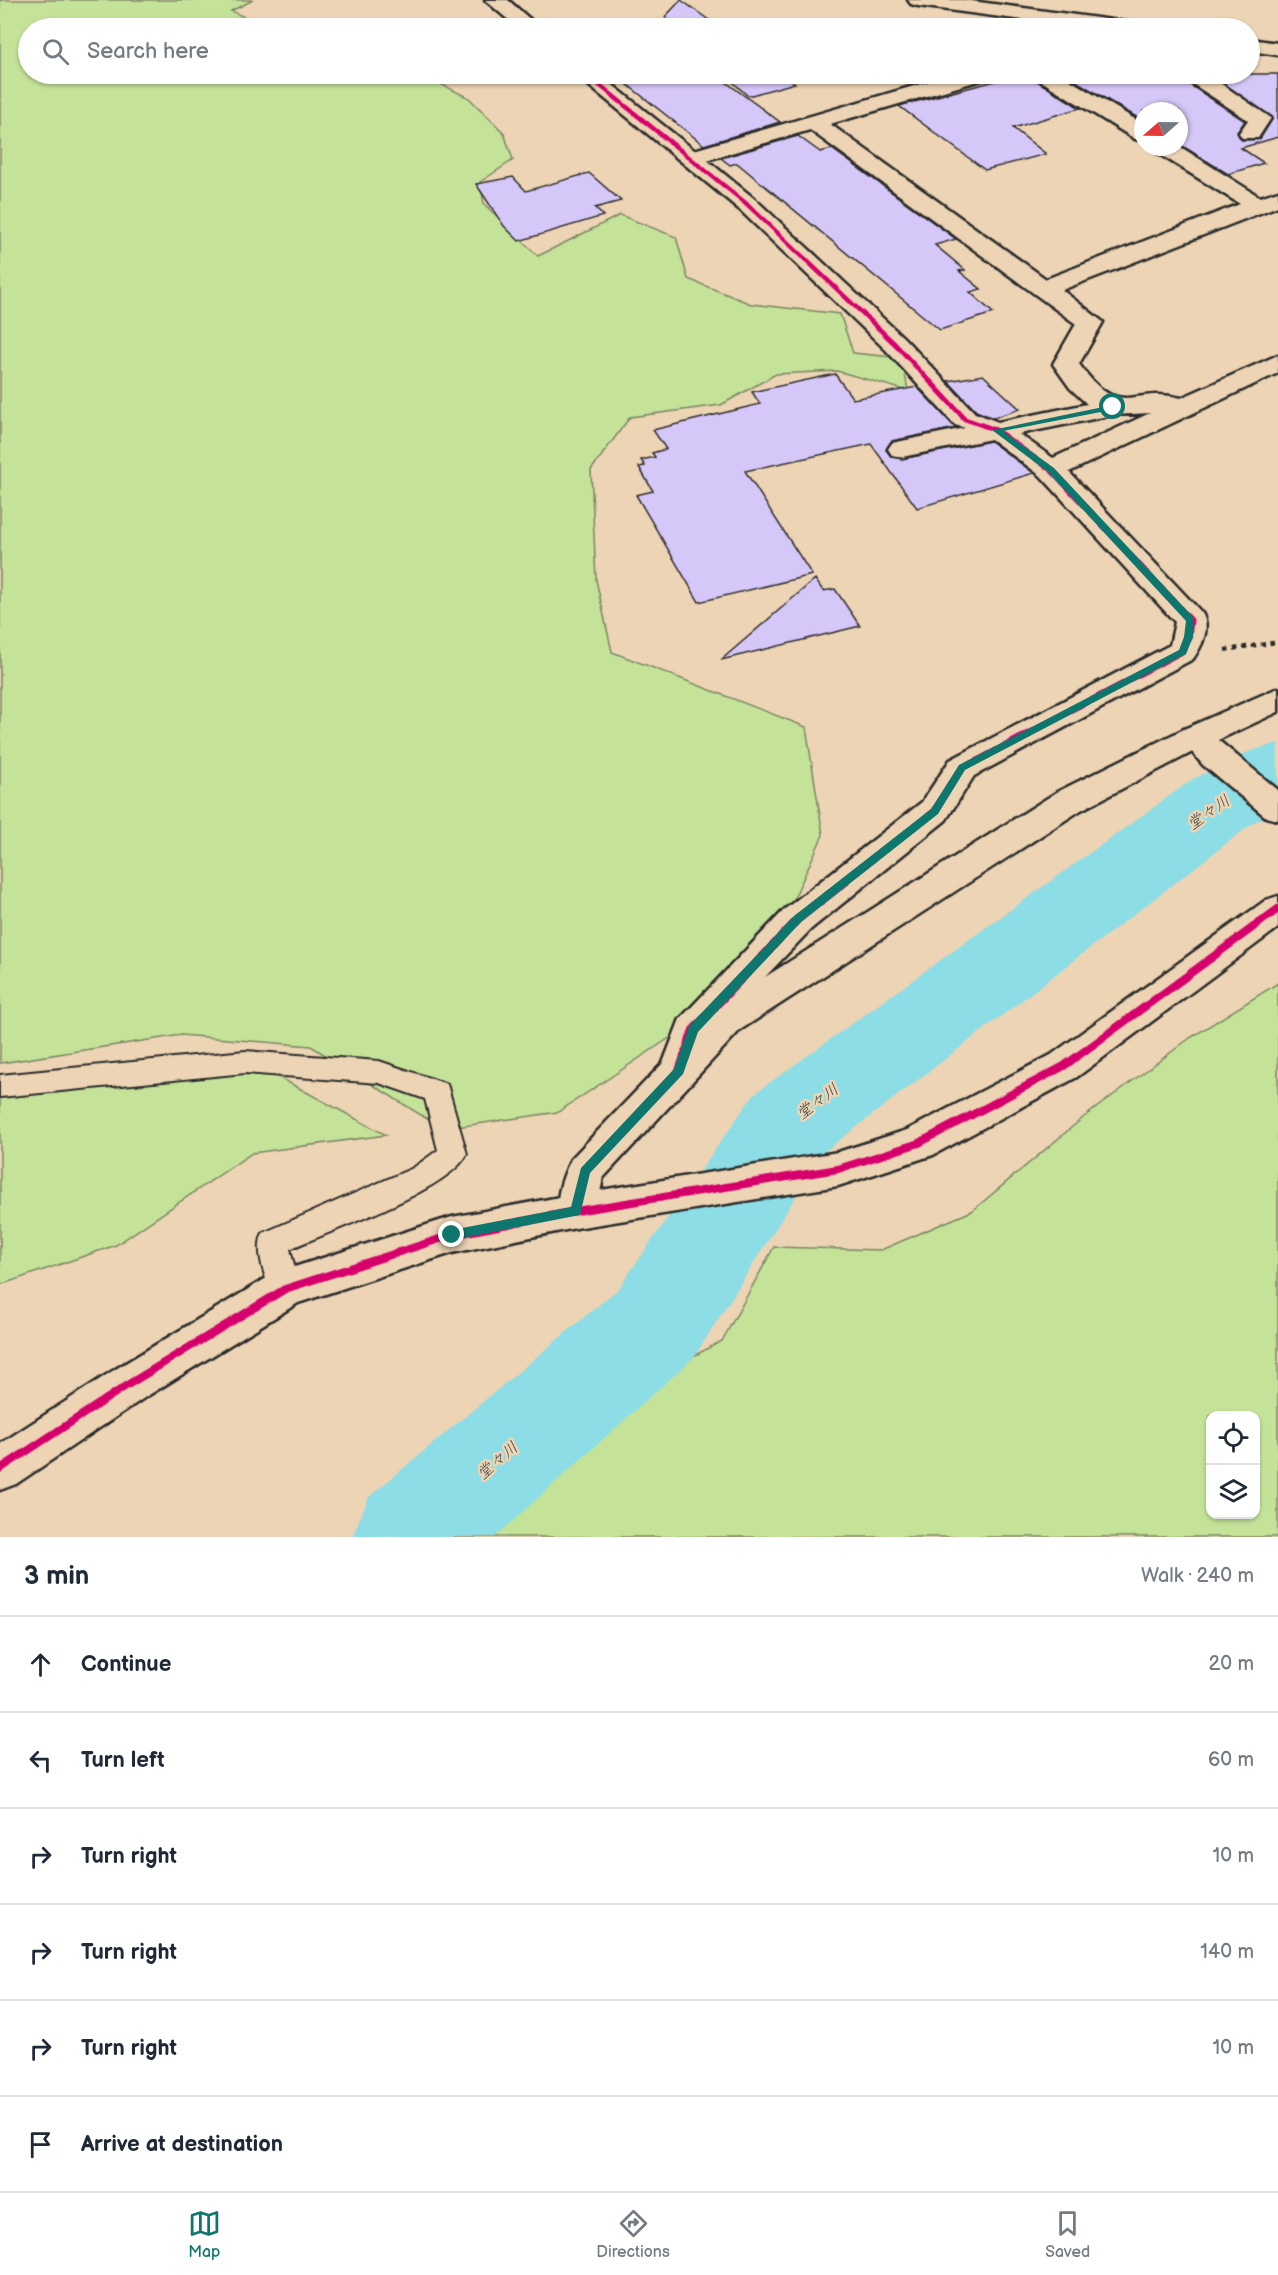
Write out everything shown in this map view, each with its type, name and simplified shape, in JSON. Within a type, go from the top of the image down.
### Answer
[{"type":"street","points":[[495,0],[518,18]]},
{"type":"street","points":[[918,0],[1046,18]]},
{"type":"street","points":[[1260,46],[1278,49]]},
{"type":"street","points":[[598,84],[748,205],[895,344],[964,419],[996,430],[1051,470],[1191,620],[1189,637],[1182,652],[962,768],[934,811],[798,919],[693,1030],[679,1071]]},
{"type":"street","points":[[690,158],[943,84]]},
{"type":"street","points":[[1062,84],[1134,128]]},
{"type":"street","points":[[1208,84],[1260,118],[1250,133]]},
{"type":"street","points":[[813,122],[1090,322],[1066,364],[1079,382],[1098,400],[1113,407]]},
{"type":"street","points":[[1181,156],[1267,201]]},
{"type":"street","points":[[1045,288],[1267,201]]},
{"type":"street","points":[[1051,470],[1278,363]]},
{"type":"street","points":[[902,450],[1113,407],[1171,404],[1184,409]]},
{"type":"street","points":[[576,1211],[585,1171],[727,1020],[1068,801],[1205,747],[1278,699]]},
{"type":"street","points":[[1205,747],[1278,808]]},
{"type":"street","points":[[0,1469],[129,1384],[285,1289],[452,1235],[576,1211],[619,1206],[838,1169],[919,1143],[1064,1066],[1278,909]]},
{"type":"lane","points":[[0,1086],[245,1062],[379,1072],[437,1092],[453,1154],[423,1177],[273,1242],[285,1289]]},
{"type":"path","points":[[1182,652],[1204,653],[1278,642]]},
{"type":"green space","points":[[0,0],[253,0],[231,11],[246,18],[18,18],[18,84],[441,84],[469,98],[504,133],[513,160],[480,182],[484,204],[538,256],[620,215],[676,237],[688,279],[751,304],[840,314],[853,353],[902,358],[908,391],[837,371],[776,374],[721,405],[630,417],[591,470],[596,580],[612,652],[806,727],[823,835],[762,968],[683,1029],[558,1112],[443,1129],[311,1046],[181,1035],[0,1063]]},
{"type":"green space","points":[[1278,983],[1278,1537],[454,1537],[477,1471],[722,1341],[774,1247],[881,1250],[972,1211],[1084,1117],[1190,1038]]},
{"type":"green space","points":[[165,1065],[269,1072],[386,1135],[252,1153],[116,1245],[0,1285],[0,1098]]},
{"type":"building","points":[[681,0],[706,18],[666,18]]},
{"type":"building","points":[[1260,74],[1278,74],[1278,137],[1241,148],[1264,163],[1228,174],[1188,150],[1188,102],[1134,102],[1134,116],[1081,84],[1189,84],[1245,121],[1237,132],[1242,140],[1260,139],[1273,118],[1224,84],[1260,84]]},
{"type":"building","points":[[627,84],[729,84],[780,122],[704,145]]},
{"type":"building","points":[[735,84],[791,84],[748,96]]},
{"type":"building","points":[[984,84],[1042,84],[1080,108],[1013,128],[1046,154],[985,170],[899,106]]},
{"type":"building","points":[[798,136],[820,152],[832,149],[956,239],[935,245],[965,270],[959,271],[981,289],[970,292],[993,313],[940,330],[737,163],[730,165],[721,158]]},
{"type":"building","points":[[589,173],[621,201],[595,208],[603,216],[519,241],[504,226],[476,184],[513,177],[526,191]]},
{"type":"building","points":[[835,374],[853,399],[917,387],[956,428],[892,441],[886,450],[892,457],[902,459],[990,441],[1034,473],[917,508],[871,444],[745,471],[812,575],[699,602],[636,495],[653,491],[639,467],[645,466],[641,460],[655,457],[652,453],[666,449],[653,430],[760,404],[752,392]]},
{"type":"building","points":[[983,375],[1020,409],[993,418],[976,411],[948,381]]},
{"type":"building","points":[[815,579],[823,591],[835,589],[860,626],[721,660]]},
{"type":"waterway","name":"堂々川","points":[[410,1537],[656,1323],[789,1123],[1223,801],[1278,773]]},
{"type":"cycle path","points":[[598,84],[748,205],[895,344],[965,419],[996,430],[1051,470],[1191,620],[1189,637],[1182,652],[962,768],[934,811],[798,919],[693,1030],[679,1071]]},
{"type":"cycle path","points":[[0,1469],[129,1384],[285,1289],[452,1235],[576,1211],[838,1169],[919,1143],[1064,1066],[1278,909]]},
{"type":"route","points":[[452,1235],[576,1211],[585,1171],[679,1071],[693,1030],[798,919],[934,811],[962,768],[1182,652],[1189,637],[1191,620],[1051,470],[996,430],[1113,407]]}]
